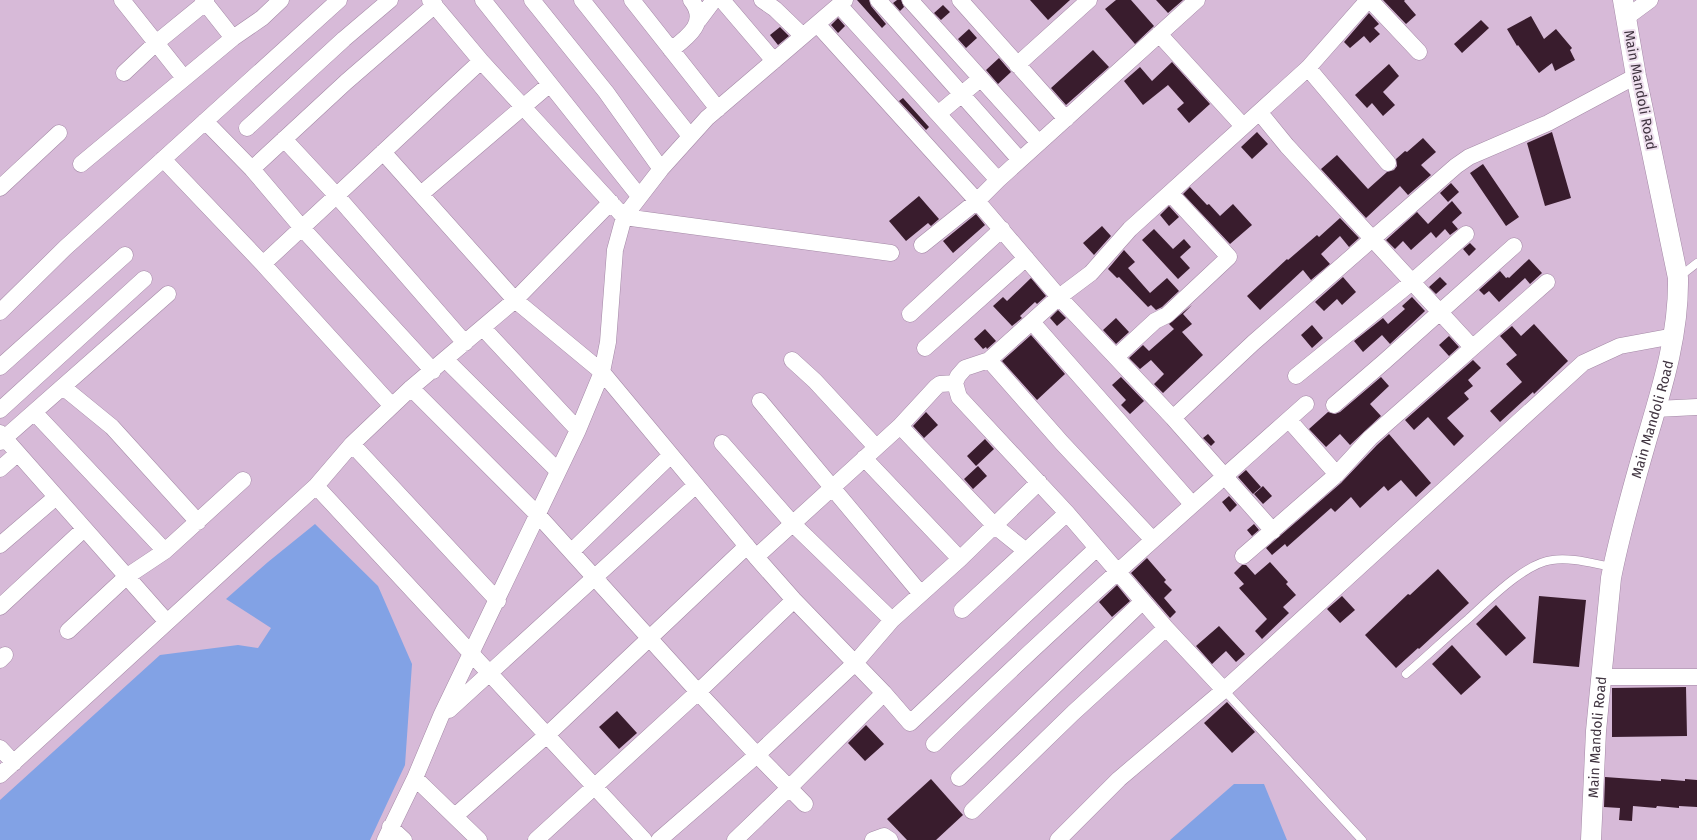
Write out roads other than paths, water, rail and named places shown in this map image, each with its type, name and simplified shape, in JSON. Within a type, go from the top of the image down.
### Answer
[{"type":"street","points":[[122,0],[184,78]]},
{"type":"street","points":[[81,164],[233,38],[262,18],[281,0]]},
{"type":"street","points":[[0,312],[65,248],[339,0]]},
{"type":"street","points":[[247,128],[344,39],[390,0]]},
{"type":"street","points":[[483,0],[639,196]]},
{"type":"street","points":[[532,0],[606,92],[661,169]]},
{"type":"street","points":[[582,0],[690,136]]},
{"type":"street","points":[[632,0],[718,109]]},
{"type":"street","points":[[691,0],[697,10],[699,20]]},
{"type":"street","points":[[671,50],[686,38],[714,0]]},
{"type":"street","points":[[722,0],[774,61]]},
{"type":"street","points":[[762,0],[775,9],[803,36]]},
{"type":"street","points":[[878,0],[1020,160]]},
{"type":"street","points":[[910,0],[1039,143]]},
{"type":"street","points":[[960,0],[1066,119]]},
{"type":"street","points":[[1017,65],[1089,0]]},
{"type":"street","points":[[922,245],[977,201],[998,180],[1197,0]]},
{"type":"street","points":[[1224,690],[1166,628],[1039,482],[959,397],[955,383],[958,376],[965,368],[989,360],[1059,297],[1091,273],[1130,229],[1308,68],[1369,0],[1419,52]]},
{"type":"street","points":[[1625,9],[1650,0]]},
{"type":"street","points":[[124,73],[205,1],[233,38]]},
{"type":"street","points":[[404,840],[388,834],[415,778],[442,716],[578,430],[602,372],[608,342],[615,250],[624,217],[661,169],[690,136],[718,109],[842,2],[938,114],[998,180]]},
{"type":"street","points":[[252,169],[433,3],[481,61],[624,217],[891,253]]},
{"type":"street","name":"Main Mandoli Road","points":[[1591,840],[1596,731],[1613,567],[1637,472],[1668,368],[1678,302],[1678,278],[1636,76],[1625,9]]},
{"type":"street","points":[[817,24],[1002,229],[1059,297],[1173,418],[1273,531]]},
{"type":"street","points":[[1159,34],[1243,126]]},
{"type":"street","points":[[263,264],[481,61]]},
{"type":"street","points":[[1308,68],[1388,163]]},
{"type":"street","points":[[1173,418],[1253,343],[1456,166],[1469,157],[1548,123],[1636,76]]},
{"type":"street","points":[[938,114],[980,79]]},
{"type":"street","points":[[421,194],[550,84]]},
{"type":"street","points":[[1260,113],[1287,146],[1372,240],[1472,347]]},
{"type":"street","points":[[205,121],[252,169],[302,228],[433,371]]},
{"type":"street","points":[[0,188],[59,133]]},
{"type":"street","points":[[284,139],[337,196],[465,343]]},
{"type":"street","points":[[383,152],[515,300],[602,372],[752,552],[794,600],[884,693],[910,723],[1097,548]]},
{"type":"street","points":[[163,159],[263,264],[392,406]]},
{"type":"street","points":[[1116,356],[1155,321],[1167,315],[1229,257],[1170,193]]},
{"type":"street","points":[[0,775],[316,486],[352,444],[411,388],[446,360],[515,300],[611,202]]},
{"type":"street","points":[[910,314],[1002,229]]},
{"type":"street","points":[[1296,376],[1412,282],[1466,234]]},
{"type":"street","points":[[1334,405],[1514,246]]},
{"type":"street","points":[[0,367],[124,255]]},
{"type":"street","points":[[925,348],[1026,258]]},
{"type":"street","points":[[0,410],[144,279]]},
{"type":"street","points":[[1243,556],[1333,479],[1370,438],[1547,282]]},
{"type":"street","points":[[167,622],[2,438],[34,412],[168,294]]},
{"type":"street","points":[[1032,322],[1192,504]]},
{"type":"street","points":[[483,328],[578,430]]},
{"type":"street","points":[[1058,840],[1119,779],[1224,690],[1583,363],[1620,346],[1674,336]]},
{"type":"street","points":[[446,360],[558,471]]},
{"type":"street","points":[[792,360],[815,381],[876,447]]},
{"type":"street","points":[[989,360],[1062,443],[1153,540]]},
{"type":"street","points":[[455,816],[547,735],[649,638],[752,552],[793,524],[900,426],[936,387],[940,384],[955,383]]},
{"type":"street","points":[[62,387],[112,427],[198,522]]},
{"type":"street","points":[[411,388],[538,515],[698,692],[805,804]]},
{"type":"street","points":[[760,401],[921,594]]},
{"type":"street","points":[[934,744],[1056,628],[1192,504],[1306,404]]},
{"type":"street","points":[[1656,409],[1697,406]]},
{"type":"street","points":[[34,412],[165,551]]},
{"type":"street","points":[[1289,420],[1336,475]]},
{"type":"street","points":[[900,426],[995,526],[1026,551]]},
{"type":"street","points":[[722,443],[793,524],[892,620]]},
{"type":"street","points":[[352,444],[498,601]]},
{"type":"street","points":[[0,469],[17,454]]},
{"type":"street","points":[[572,551],[671,455]]},
{"type":"street","points":[[864,458],[960,559]]},
{"type":"street","points":[[68,631],[126,577],[165,551],[243,480]]},
{"type":"street","points":[[659,840],[757,755],[855,663],[892,620],[960,559],[1039,482]]},
{"type":"street","points":[[442,716],[696,485]]},
{"type":"street","points":[[316,486],[644,840]]},
{"type":"street","points":[[0,545],[56,497]]},
{"type":"street","points":[[962,610],[1067,513]]},
{"type":"street","points":[[0,607],[84,529]]},
{"type":"street","points":[[536,840],[698,692],[794,600]]},
{"type":"street","points":[[959,778],[1143,601]]},
{"type":"street","points":[[972,811],[1073,713],[1166,628]]},
{"type":"street","points":[[1601,677],[1697,677]]},
{"type":"street","points":[[735,840],[790,788],[884,693]]},
{"type":"street","points":[[0,748],[14,763]]},
{"type":"street","points":[[415,778],[479,840]]},
{"type":"street","points":[[873,840],[884,836],[890,840]]},
{"type":"lane","points":[[1678,278],[1697,263]]},
{"type":"lane","points":[[1406,674],[1501,590],[1522,573],[1539,564],[1551,560],[1565,559],[1613,567]]},
{"type":"lane","points":[[1224,690],[1362,840]]},
{"type":"water","points":[[315,524],[378,586],[412,664],[405,765],[370,840],[0,840],[0,800],[160,655],[238,645],[258,648],[271,628],[226,599],[268,562]]},
{"type":"water","points":[[1234,784],[1264,784],[1287,840],[1170,840]]}]
